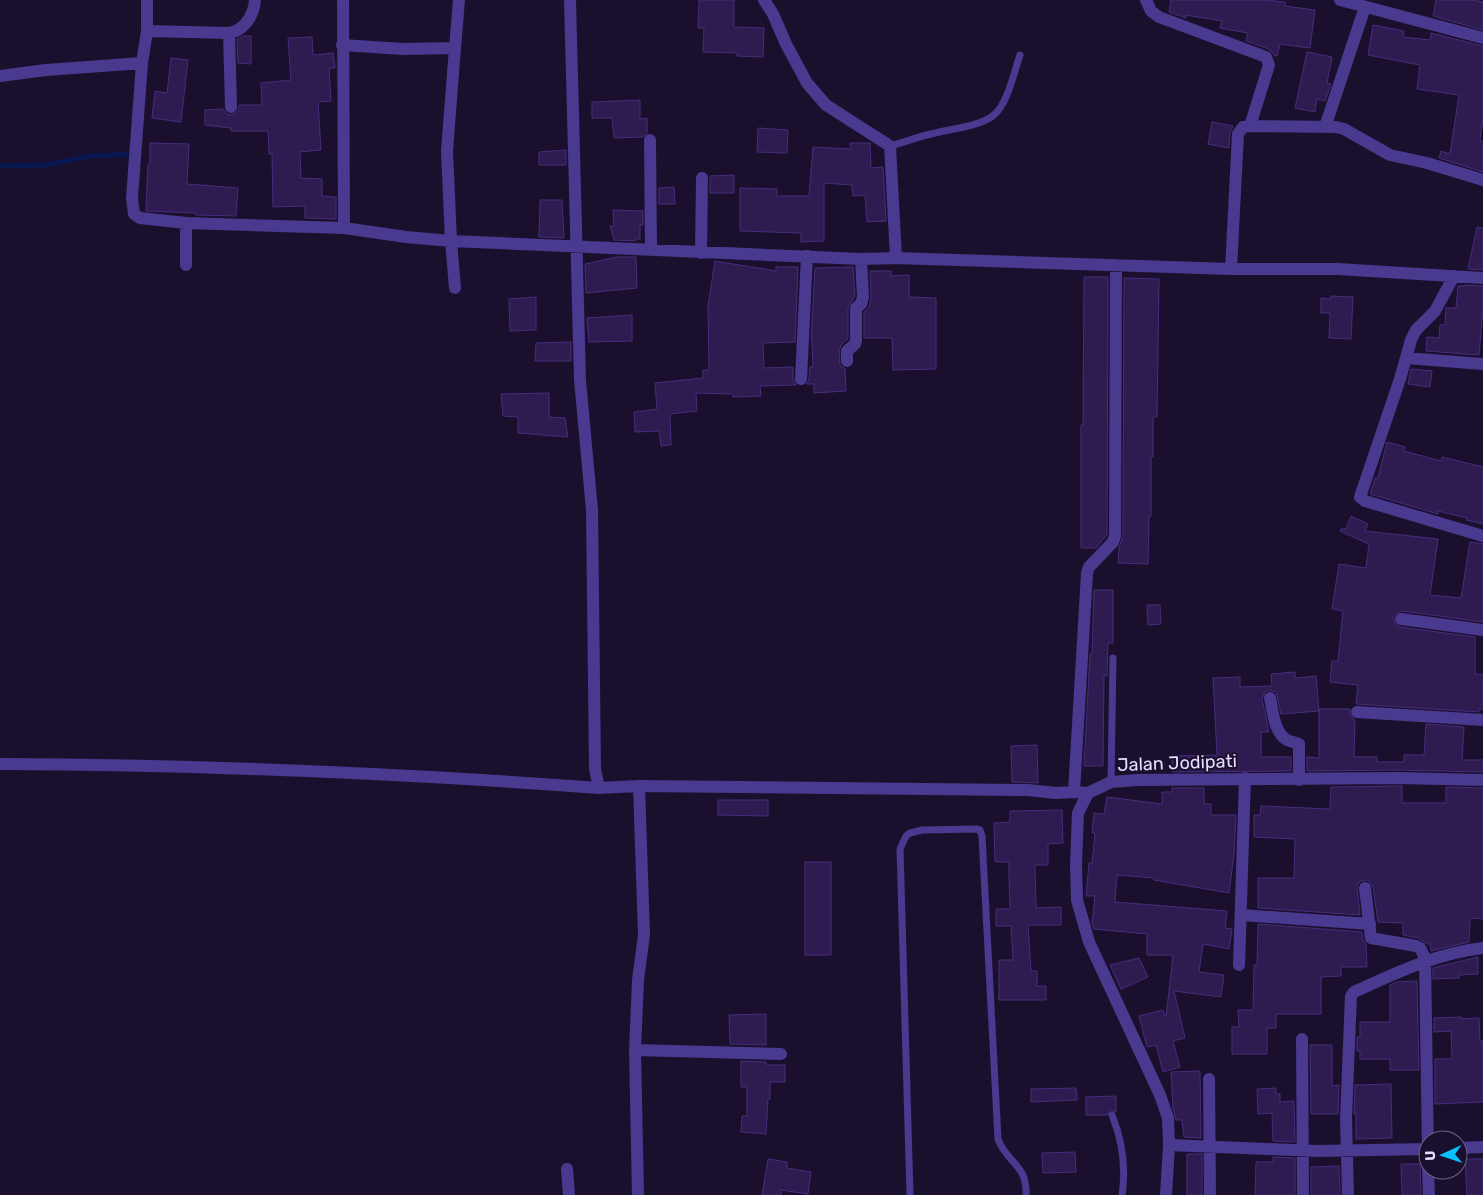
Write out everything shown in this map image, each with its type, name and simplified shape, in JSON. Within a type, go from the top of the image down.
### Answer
[{"type":"street","points":[[147,0],[147,31],[142,63],[132,198],[134,214],[140,218],[186,223],[344,228],[451,240],[701,252],[860,259],[896,258],[1231,269],[1338,270],[1483,278]]},
{"type":"street","points":[[147,31],[229,34],[238,32],[245,25],[253,11],[255,0]]},
{"type":"street","points":[[343,0],[344,228]]},
{"type":"street","points":[[455,288],[447,151],[459,0]]},
{"type":"street","points":[[570,0],[580,380],[592,510],[593,660],[596,769],[599,788]]},
{"type":"street","points":[[764,0],[773,14],[786,44],[807,83],[826,105],[890,146],[896,258]]},
{"type":"street","points":[[1146,0],[1151,11],[1159,17],[1266,57],[1269,65],[1250,126]]},
{"type":"street","points":[[1340,0],[1483,38]]},
{"type":"street","points":[[1325,127],[1365,7]]},
{"type":"street","points":[[229,34],[231,107]]},
{"type":"street","points":[[342,45],[403,49],[455,48]]},
{"type":"street","points":[[0,76],[46,70],[142,63]]},
{"type":"street","points":[[1231,269],[1238,134],[1243,128],[1250,126],[1336,127],[1344,129],[1390,155],[1427,163],[1483,180]]},
{"type":"street","points":[[650,140],[651,249]]},
{"type":"street","points":[[701,252],[702,178]]},
{"type":"street","points":[[186,223],[186,265]]},
{"type":"street","points":[[802,379],[807,256]]},
{"type":"street","points":[[847,361],[847,351],[855,344],[856,340],[856,309],[861,304],[862,297],[860,259]]},
{"type":"street","points":[[1074,792],[1086,573],[1089,567],[1113,542],[1114,536],[1116,265]]},
{"type":"street","points":[[1454,276],[1435,311],[1416,330],[1360,498],[1483,536]]},
{"type":"street","points":[[1406,358],[1483,364]]},
{"type":"street","points":[[1402,619],[1483,630]]},
{"type":"street","points":[[1270,698],[1278,730],[1299,749],[1300,780]]},
{"type":"street","points":[[1357,712],[1483,720]]},
{"type":"street","points":[[0,764],[332,771],[468,778],[599,788],[639,786],[1028,790],[1056,793],[1088,793],[1078,813],[1077,900],[1089,942],[1160,1095],[1168,1118],[1169,1145],[1166,1195]]},
{"type":"street","points":[[1239,965],[1245,778]]},
{"type":"street","name":"Jalan Jodipati","points":[[1088,793],[1111,782],[1137,780],[1245,778],[1300,780],[1399,778],[1483,780]]},
{"type":"street","points":[[638,1195],[635,1050],[638,980],[644,935],[639,786]]},
{"type":"street","points":[[1365,888],[1370,936],[1373,939],[1416,946],[1420,948],[1425,957],[1428,1130]]},
{"type":"street","points":[[1241,915],[1370,924]]},
{"type":"street","points":[[1348,1195],[1346,1118],[1351,996],[1354,992],[1414,965],[1425,957],[1483,948]]},
{"type":"street","points":[[1302,1039],[1303,1195]]},
{"type":"street","points":[[635,1050],[782,1054]]},
{"type":"street","points":[[1209,1080],[1210,1195]]},
{"type":"street","points":[[1169,1145],[1346,1152],[1418,1149]]},
{"type":"street","points":[[1468,1148],[1483,1147]]},
{"type":"street","points":[[568,1169],[569,1195]]},
{"type":"street","points":[[1428,1180],[1429,1195]]},
{"type":"lane","points":[[890,146],[933,133],[982,122],[994,115],[1007,93],[1020,55]]},
{"type":"lane","points":[[1111,782],[1113,658]]},
{"type":"lane","points":[[910,1195],[900,849],[906,836],[916,831],[976,828],[980,830],[982,836],[998,1139],[1025,1178],[1026,1195]]},
{"type":"lane","points":[[1112,1116],[1118,1129],[1124,1170],[1122,1195]]},
{"type":"building","points":[[699,0],[734,0],[734,27],[764,28],[763,57],[737,56],[737,53],[703,52],[704,28],[698,28]]},
{"type":"building","points":[[1171,0],[1264,0],[1285,2],[1285,6],[1315,10],[1310,48],[1280,44],[1277,56],[1274,55],[1269,49],[1246,41],[1248,33],[1220,28],[1222,21],[1186,15],[1186,18],[1169,12]]},
{"type":"building","points":[[1436,0],[1473,0],[1483,2],[1483,30],[1433,16]]},
{"type":"building","points":[[1373,25],[1404,31],[1403,37],[1430,40],[1431,33],[1483,46],[1483,119],[1480,139],[1483,142],[1483,172],[1439,158],[1441,151],[1450,154],[1459,95],[1417,89],[1420,65],[1368,55]]},
{"type":"building","points":[[251,36],[251,64],[238,63],[237,39]]},
{"type":"building","points":[[312,37],[313,55],[333,53],[335,68],[329,68],[331,101],[318,102],[321,150],[300,152],[301,178],[322,179],[322,196],[336,197],[336,219],[305,218],[305,206],[273,207],[272,154],[269,154],[268,131],[231,131],[231,128],[205,125],[205,110],[223,109],[227,114],[232,115],[238,111],[239,105],[262,105],[261,83],[291,80],[288,38]]},
{"type":"building","points":[[1307,52],[1332,57],[1327,83],[1331,84],[1325,101],[1317,99],[1315,112],[1295,108]]},
{"type":"building","points":[[171,58],[188,60],[181,122],[152,118],[155,91],[167,93]]},
{"type":"building","points":[[640,100],[640,119],[647,118],[647,133],[643,137],[614,138],[612,118],[592,118],[592,102]]},
{"type":"building","points":[[1212,122],[1233,126],[1230,133],[1229,148],[1208,144]]},
{"type":"building","points":[[758,128],[788,130],[787,153],[757,152]]},
{"type":"building","points":[[150,143],[189,144],[187,184],[238,188],[236,216],[146,211]]},
{"type":"building","points":[[850,143],[870,143],[871,168],[883,167],[886,221],[867,222],[865,195],[853,196],[852,185],[824,183],[824,241],[801,242],[801,233],[740,231],[740,188],[777,189],[777,196],[809,196],[813,147],[851,149]]},
{"type":"building","points":[[566,150],[566,165],[539,165],[539,152]]},
{"type":"building","points":[[734,175],[734,193],[710,193],[710,176]]},
{"type":"building","points":[[674,187],[675,204],[659,204],[659,188]]},
{"type":"building","points":[[540,200],[562,200],[564,238],[539,237]]},
{"type":"building","points":[[613,210],[643,211],[640,239],[635,239],[635,241],[614,240],[610,226],[614,226]]},
{"type":"building","points":[[1477,227],[1483,228],[1483,270],[1468,269]]},
{"type":"building","points":[[617,257],[636,257],[637,288],[586,293],[585,264]]},
{"type":"building","points":[[715,261],[776,271],[776,267],[798,267],[795,342],[763,343],[764,368],[793,367],[793,379],[796,385],[760,386],[761,396],[733,397],[733,394],[696,393],[697,411],[670,414],[671,445],[661,446],[659,431],[635,432],[634,412],[657,409],[655,383],[703,378],[703,370],[709,370],[708,306]]},
{"type":"building","points":[[853,267],[855,296],[848,308],[848,339],[841,345],[839,351],[840,365],[845,369],[846,391],[814,393],[814,384],[807,384],[810,367],[813,367],[811,341],[815,268]]},
{"type":"building","points":[[870,271],[891,271],[891,276],[909,275],[909,297],[936,298],[936,369],[893,370],[892,338],[864,338],[864,312],[869,307],[871,297]]},
{"type":"building","points":[[1084,277],[1108,277],[1107,535],[1096,548],[1081,548]]},
{"type":"building","points":[[1124,278],[1159,279],[1157,417],[1153,417],[1148,564],[1118,563],[1119,548],[1123,536]]},
{"type":"building","points":[[1458,286],[1483,286],[1479,355],[1426,351],[1427,337],[1439,338],[1440,325],[1445,325],[1446,308],[1456,308]]},
{"type":"building","points":[[1331,296],[1353,297],[1351,339],[1329,338],[1330,313],[1321,313],[1321,298],[1331,299]]},
{"type":"building","points":[[536,297],[536,330],[510,331],[509,299]]},
{"type":"building","points":[[632,315],[632,341],[589,342],[587,318]]},
{"type":"building","points":[[571,342],[571,361],[535,361],[536,343]]},
{"type":"building","points":[[1411,369],[1432,371],[1430,387],[1408,384]]},
{"type":"building","points":[[549,393],[549,417],[565,418],[568,437],[518,433],[518,417],[503,416],[501,394]]},
{"type":"building","points":[[1387,442],[1405,447],[1404,451],[1441,461],[1442,457],[1483,467],[1483,524],[1438,511],[1438,514],[1370,494],[1375,478],[1378,478]]},
{"type":"building","points":[[1351,516],[1368,524],[1365,531],[1438,539],[1430,595],[1461,598],[1470,542],[1483,544],[1483,622],[1402,611],[1395,614],[1393,618],[1396,625],[1400,627],[1475,637],[1475,674],[1483,675],[1483,709],[1479,709],[1479,712],[1356,704],[1358,685],[1330,682],[1332,661],[1338,661],[1343,611],[1332,609],[1339,564],[1366,568],[1369,544],[1340,531],[1341,529],[1346,529]]},
{"type":"building","points":[[1094,590],[1113,590],[1113,643],[1108,643],[1107,676],[1104,675],[1103,766],[1084,766],[1090,654],[1092,654]]},
{"type":"building","points":[[1147,605],[1160,605],[1161,624],[1148,625]]},
{"type":"building","points":[[1295,672],[1295,678],[1316,676],[1319,711],[1281,714],[1276,692],[1269,690],[1265,692],[1262,699],[1269,732],[1261,732],[1261,757],[1291,757],[1291,771],[1172,772],[1172,756],[1217,755],[1213,678],[1240,677],[1240,687],[1272,686],[1271,674]]},
{"type":"building","points":[[1319,709],[1350,709],[1350,715],[1355,720],[1354,757],[1377,757],[1377,762],[1404,762],[1404,755],[1424,755],[1426,724],[1464,727],[1462,760],[1483,760],[1483,772],[1399,770],[1307,771],[1307,757],[1319,758]]},
{"type":"building","points":[[1037,745],[1038,783],[1012,782],[1011,746]]},
{"type":"building","points":[[1402,786],[1402,803],[1446,803],[1446,787],[1483,788],[1483,919],[1470,918],[1469,942],[1431,951],[1430,944],[1418,938],[1403,935],[1403,923],[1378,922],[1373,887],[1368,880],[1361,881],[1357,885],[1360,915],[1258,908],[1258,878],[1294,878],[1295,839],[1254,837],[1254,815],[1260,815],[1261,806],[1330,809],[1331,787]]},
{"type":"building","points":[[1172,788],[1204,788],[1204,804],[1211,804],[1211,815],[1236,815],[1229,893],[1154,880],[1154,878],[1117,875],[1115,902],[1227,911],[1225,928],[1232,929],[1229,949],[1203,944],[1199,972],[1224,975],[1221,997],[1174,991],[1185,1038],[1173,1041],[1180,1067],[1163,1072],[1156,1045],[1147,1047],[1139,1016],[1163,1010],[1166,1017],[1173,955],[1147,955],[1147,934],[1094,929],[1092,924],[1095,896],[1086,896],[1089,863],[1092,863],[1095,833],[1092,833],[1094,813],[1104,814],[1107,797],[1162,804],[1162,792],[1172,792]]},
{"type":"building","points":[[718,800],[768,800],[768,816],[718,815]]},
{"type":"building","points":[[1062,810],[1063,843],[1048,844],[1048,865],[1035,865],[1036,908],[1061,907],[1061,925],[1028,925],[1031,971],[1037,971],[1037,986],[1046,986],[1046,1000],[999,1000],[999,960],[1013,960],[1011,926],[996,926],[996,909],[1010,909],[1009,862],[995,862],[994,823],[1010,822],[1010,811]]},
{"type":"building","points":[[805,862],[831,862],[831,955],[805,955]]},
{"type":"building","points":[[1258,924],[1362,932],[1363,940],[1366,944],[1367,967],[1341,967],[1341,976],[1321,977],[1321,1014],[1276,1014],[1276,1028],[1267,1028],[1267,1054],[1232,1054],[1232,1027],[1239,1027],[1238,1010],[1253,1010],[1254,965],[1257,965]]},
{"type":"building","points":[[1478,957],[1478,974],[1459,975],[1459,978],[1433,979],[1433,968]]},
{"type":"building","points":[[1139,958],[1148,977],[1121,989],[1110,965]]},
{"type":"building","points":[[1417,981],[1419,1070],[1390,1070],[1390,1059],[1360,1059],[1360,1051],[1357,1051],[1357,1037],[1360,1037],[1360,1022],[1390,1022],[1390,985],[1397,982]]},
{"type":"building","points":[[766,1014],[766,1045],[730,1044],[729,1015]]},
{"type":"building","points":[[1462,1017],[1462,1019],[1479,1018],[1480,1041],[1483,1041],[1483,1102],[1435,1104],[1435,1059],[1452,1059],[1451,1031],[1434,1032],[1434,1018]]},
{"type":"building","points":[[1310,1045],[1332,1045],[1332,1086],[1339,1085],[1338,1114],[1311,1114]]},
{"type":"building","points":[[741,1061],[766,1062],[767,1065],[785,1065],[785,1082],[770,1082],[766,1134],[741,1132],[742,1116],[747,1116],[747,1087],[741,1087]]},
{"type":"building","points":[[1200,1071],[1201,1138],[1184,1137],[1182,1120],[1176,1120],[1173,1108],[1171,1072]]},
{"type":"building","points":[[1391,1084],[1392,1138],[1356,1139],[1356,1114],[1354,1114],[1355,1085]]},
{"type":"building","points":[[1076,1088],[1077,1100],[1031,1102],[1031,1089]]},
{"type":"building","points":[[1276,1088],[1276,1094],[1280,1094],[1280,1102],[1294,1101],[1295,1142],[1273,1141],[1272,1113],[1258,1114],[1257,1089]]},
{"type":"building","points":[[1116,1096],[1116,1112],[1111,1110],[1107,1115],[1086,1115],[1086,1097]]},
{"type":"building","points":[[1075,1152],[1076,1172],[1043,1173],[1042,1153]]},
{"type":"building","points":[[1187,1154],[1202,1154],[1202,1195],[1187,1195]]},
{"type":"building","points":[[1273,1157],[1295,1158],[1295,1195],[1255,1195],[1256,1162],[1273,1162]]},
{"type":"building","points":[[768,1159],[787,1162],[787,1168],[811,1172],[808,1194],[781,1190],[781,1195],[762,1195]]},
{"type":"building","points":[[1468,1159],[1483,1159],[1483,1195],[1467,1195]]},
{"type":"building","points":[[1401,1164],[1418,1164],[1418,1180],[1420,1180],[1421,1195],[1402,1195]]},
{"type":"building","points":[[1339,1166],[1340,1195],[1311,1195],[1311,1167]]},
{"type":"waterway","points":[[0,166],[46,165],[90,156],[134,154]]}]
